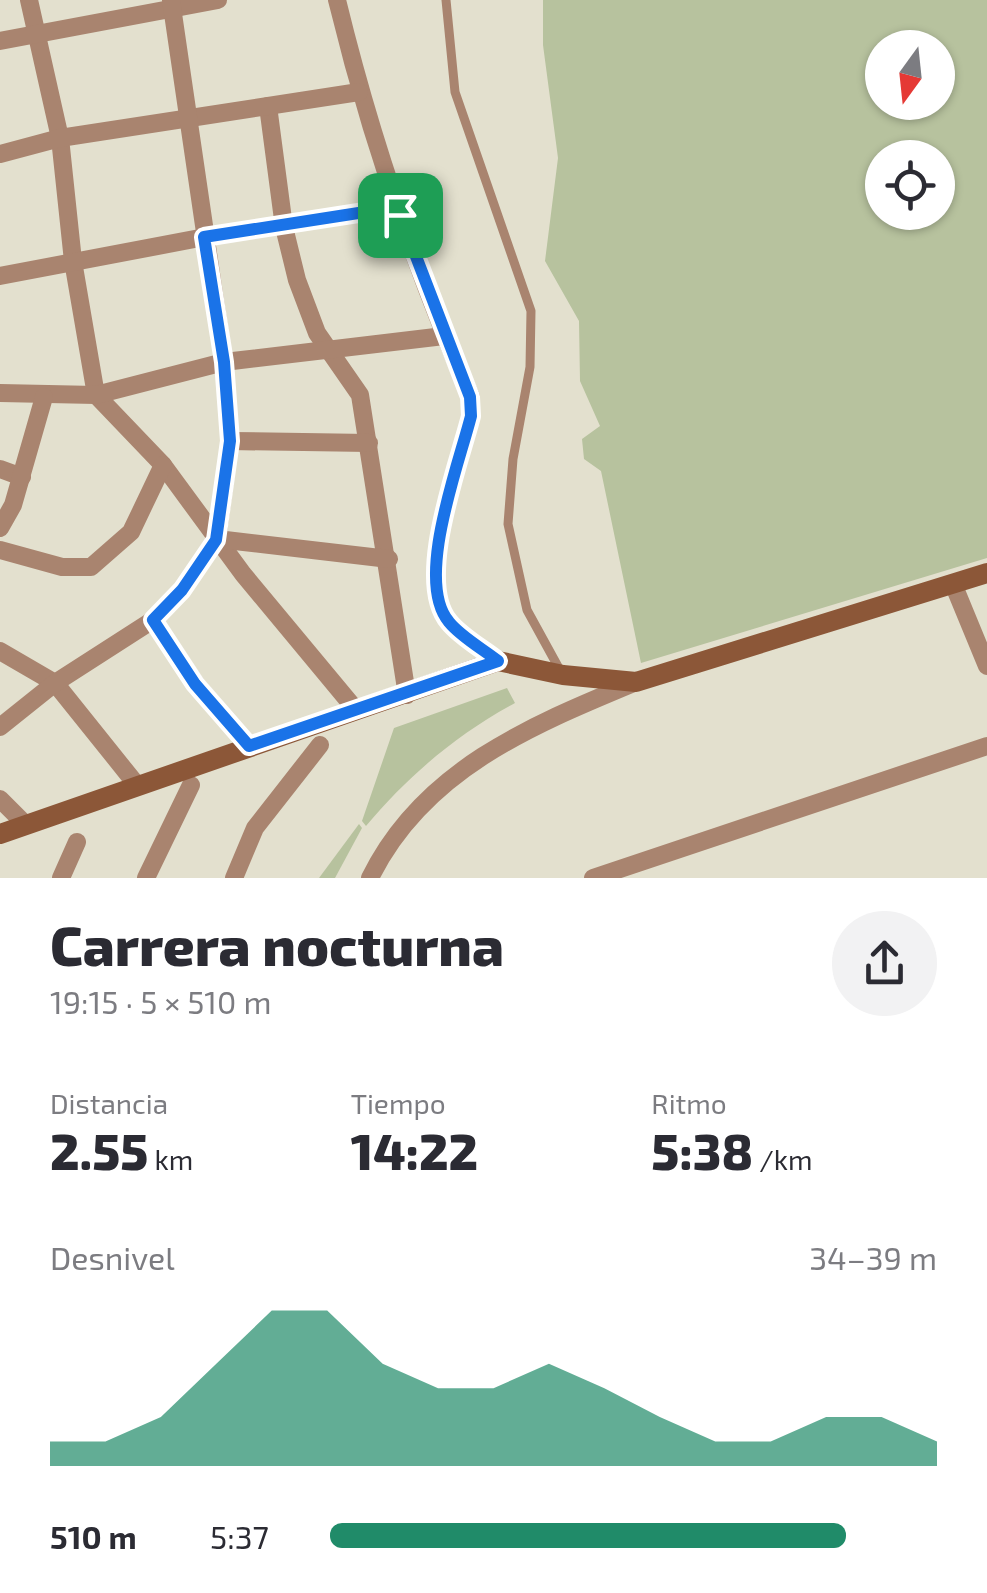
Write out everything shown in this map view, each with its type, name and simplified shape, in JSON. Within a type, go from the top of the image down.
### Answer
[{"type":"street","points":[[30,0],[34,35],[60,138],[73,260],[96,395],[163,465],[216,540],[356,710]]},
{"type":"street","points":[[0,41],[171,4],[218,0]]},
{"type":"street","points":[[336,0],[359,92],[397,207],[470,397],[471,416],[434,563],[437,595],[447,621],[498,661],[563,675],[636,682]]},
{"type":"street","points":[[0,727],[55,683],[153,620],[182,590],[216,540],[230,441],[224,362],[171,4]]},
{"type":"street","points":[[0,154],[60,138],[187,122],[359,92]]},
{"type":"street","points":[[268,106],[284,227],[316,333],[333,351],[360,394],[389,559],[407,695]]},
{"type":"street","points":[[0,276],[204,237],[397,207]]},
{"type":"street","points":[[0,393],[44,397],[96,395],[224,362],[444,336]]},
{"type":"street","points":[[0,528],[22,477],[44,397]]},
{"type":"street","points":[[230,441],[368,443]]},
{"type":"street","points":[[0,550],[62,566],[91,567],[131,532],[163,465]]},
{"type":"street","points":[[0,469],[22,477]]},
{"type":"street","points":[[216,540],[389,559]]},
{"type":"street","points":[[370,878],[385,847],[438,785],[544,720],[636,682],[987,573]]},
{"type":"street","points":[[954,586],[987,666]]},
{"type":"street","points":[[153,620],[195,684],[249,746]]},
{"type":"street","points":[[0,651],[55,683],[136,784]]},
{"type":"street","points":[[0,834],[498,661]]},
{"type":"street","points":[[234,878],[256,828],[320,744]]},
{"type":"street","points":[[592,878],[987,746]]},
{"type":"street","points":[[146,878],[192,785]]},
{"type":"street","points":[[0,800],[26,825]]},
{"type":"street","points":[[61,878],[76,842]]},
{"type":"lane","points":[[446,0],[455,92],[531,311],[530,367],[513,459],[508,524],[527,610],[563,675]]},
{"type":"green space","points":[[543,0],[987,0],[987,558],[641,663],[601,471],[584,459],[582,439],[600,426],[580,381],[579,321],[545,261],[558,158],[543,45]]},
{"type":"green space","points":[[507,688],[515,703],[434,757],[366,826],[362,821],[394,728]]},
{"type":"green space","points":[[359,824],[362,828],[335,878],[319,878]]},
{"type":"route","points":[[397,207],[400,215],[470,397],[471,416],[434,563],[437,595],[447,621],[498,661],[249,746],[195,684],[153,620],[182,590],[216,540],[230,441],[224,362],[204,237],[397,207]]}]
